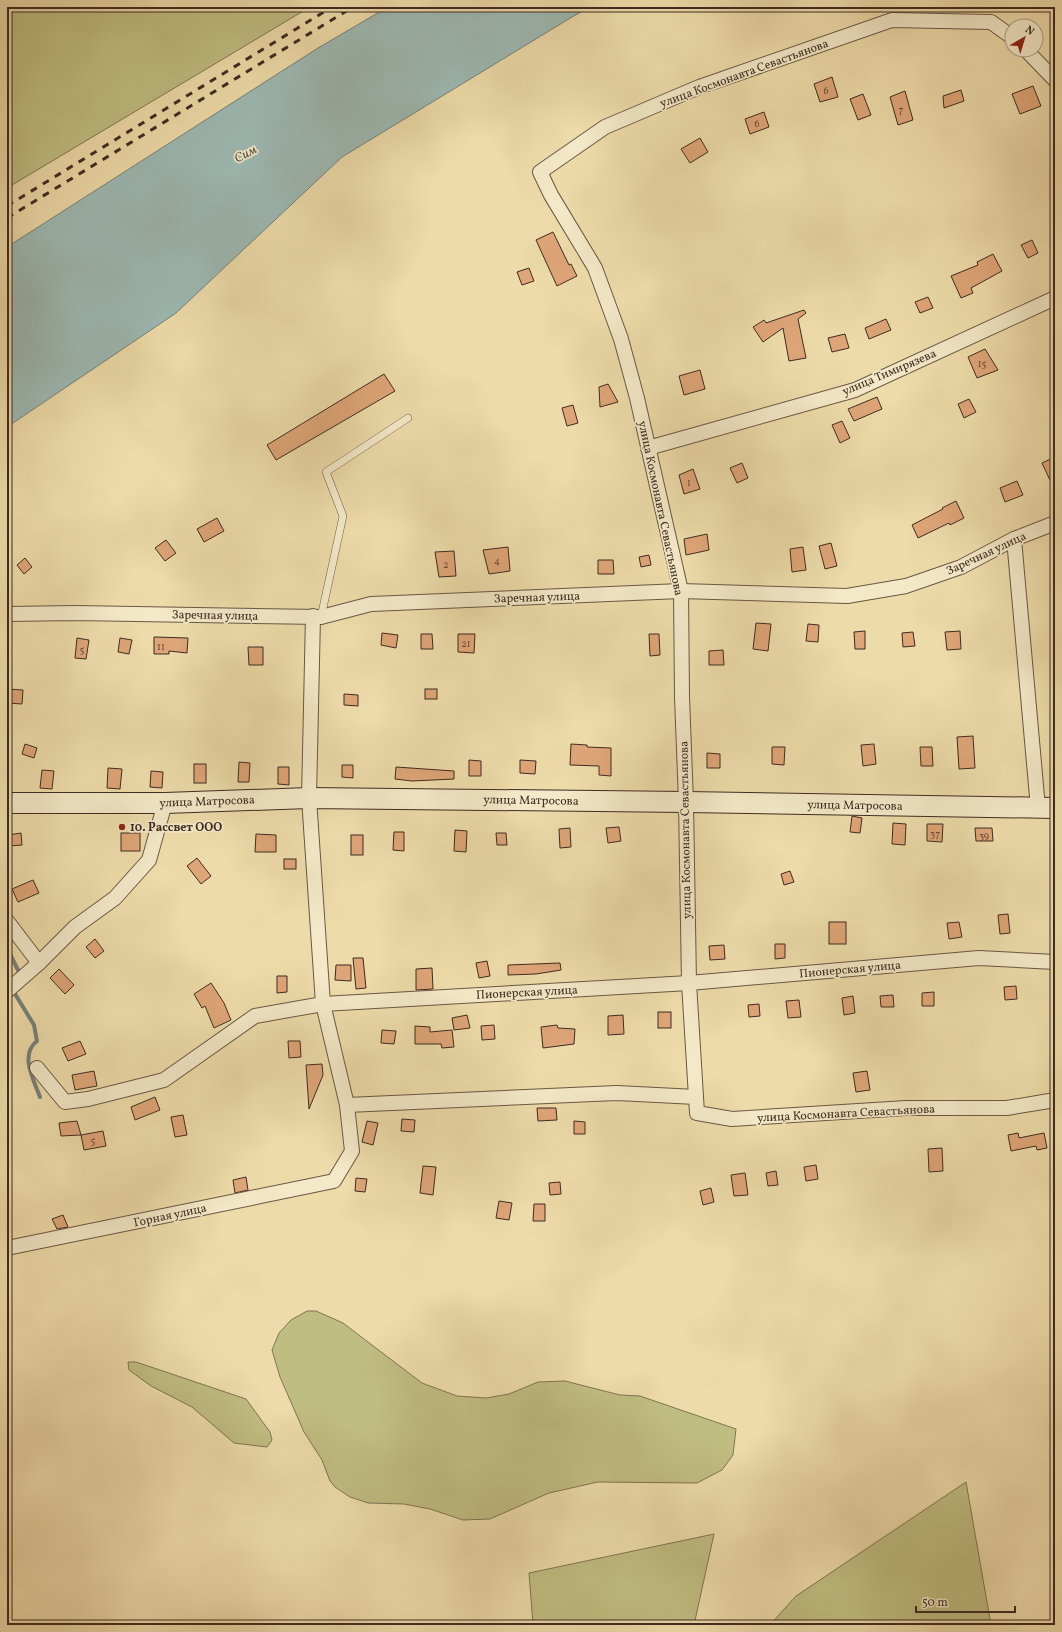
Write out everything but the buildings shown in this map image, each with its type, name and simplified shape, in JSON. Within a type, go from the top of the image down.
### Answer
[{"type":"main road","name":"улица Матросова","points":[[7,803],[165,803],[309,798],[1046,808]]},
{"type":"street","name":"улица Космонавта Севастьянова","points":[[1004,31],[991,22],[892,20],[699,87],[605,127],[540,172],[551,194],[595,268],[621,339],[637,398],[681,591],[689,983],[697,1113],[732,1119],[906,1108],[1007,1108],[1055,1100]]},
{"type":"street","points":[[1034,58],[1055,80]]},
{"type":"street","name":"улица Тимирязева","points":[[648,448],[855,390],[1055,298]]},
{"type":"street","name":"Заречная улица","points":[[7,614],[75,613],[317,617],[371,604],[681,591],[847,596],[906,586],[961,567],[1014,539],[1055,523]]},
{"type":"street","points":[[1014,539],[1046,808]]},
{"type":"street","points":[[317,617],[309,798],[324,1004],[347,1105],[617,1093],[696,1097]]},
{"type":"street","points":[[7,991],[39,963],[75,927],[116,898],[149,860],[165,803]]},
{"type":"street","points":[[7,921],[39,963]]},
{"type":"street","name":"Пионерская улица","points":[[36,1068],[65,1102],[88,1099],[164,1080],[255,1016],[324,1004],[689,983],[979,958],[1055,962]]},
{"type":"street","name":"Горная улица","points":[[7,1248],[334,1182],[352,1151],[347,1105]]},
{"type":"lane","points":[[317,617],[343,516],[326,472],[408,418]]},
{"type":"shaded area","points":[[7,7],[310,7],[7,188]]},
{"type":"shaded area","points":[[307,1311],[316,1311],[343,1323],[422,1383],[457,1396],[486,1398],[509,1394],[538,1382],[565,1381],[620,1395],[640,1396],[736,1429],[733,1455],[722,1470],[697,1483],[598,1482],[549,1493],[490,1519],[463,1520],[430,1509],[404,1504],[368,1503],[350,1497],[335,1487],[330,1481],[322,1460],[304,1432],[280,1377],[272,1350],[279,1333],[291,1320]]},
{"type":"shaded area","points":[[128,1362],[136,1362],[246,1399],[270,1432],[272,1440],[267,1447],[234,1443],[192,1407],[151,1386],[129,1370]]},
{"type":"shaded area","points":[[966,1482],[991,1625],[770,1625],[796,1596]]},
{"type":"shaded area","points":[[714,1534],[694,1625],[533,1625],[529,1573]]},
{"type":"water","name":"Сим","points":[[388,7],[590,7],[342,157],[176,313],[7,427],[7,247],[318,48]]},
{"type":"waterway","points":[[7,951],[19,972],[17,975]]},
{"type":"waterway","points":[[12,989],[34,1025],[37,1041],[29,1053],[28,1060],[40,1097]]},
{"type":"railway","points":[[7,206],[332,7]]},
{"type":"railway","points":[[7,218],[353,7]]},
{"type":"place","name":"10. Рассвет ООО","points":[[122,827]]}]
